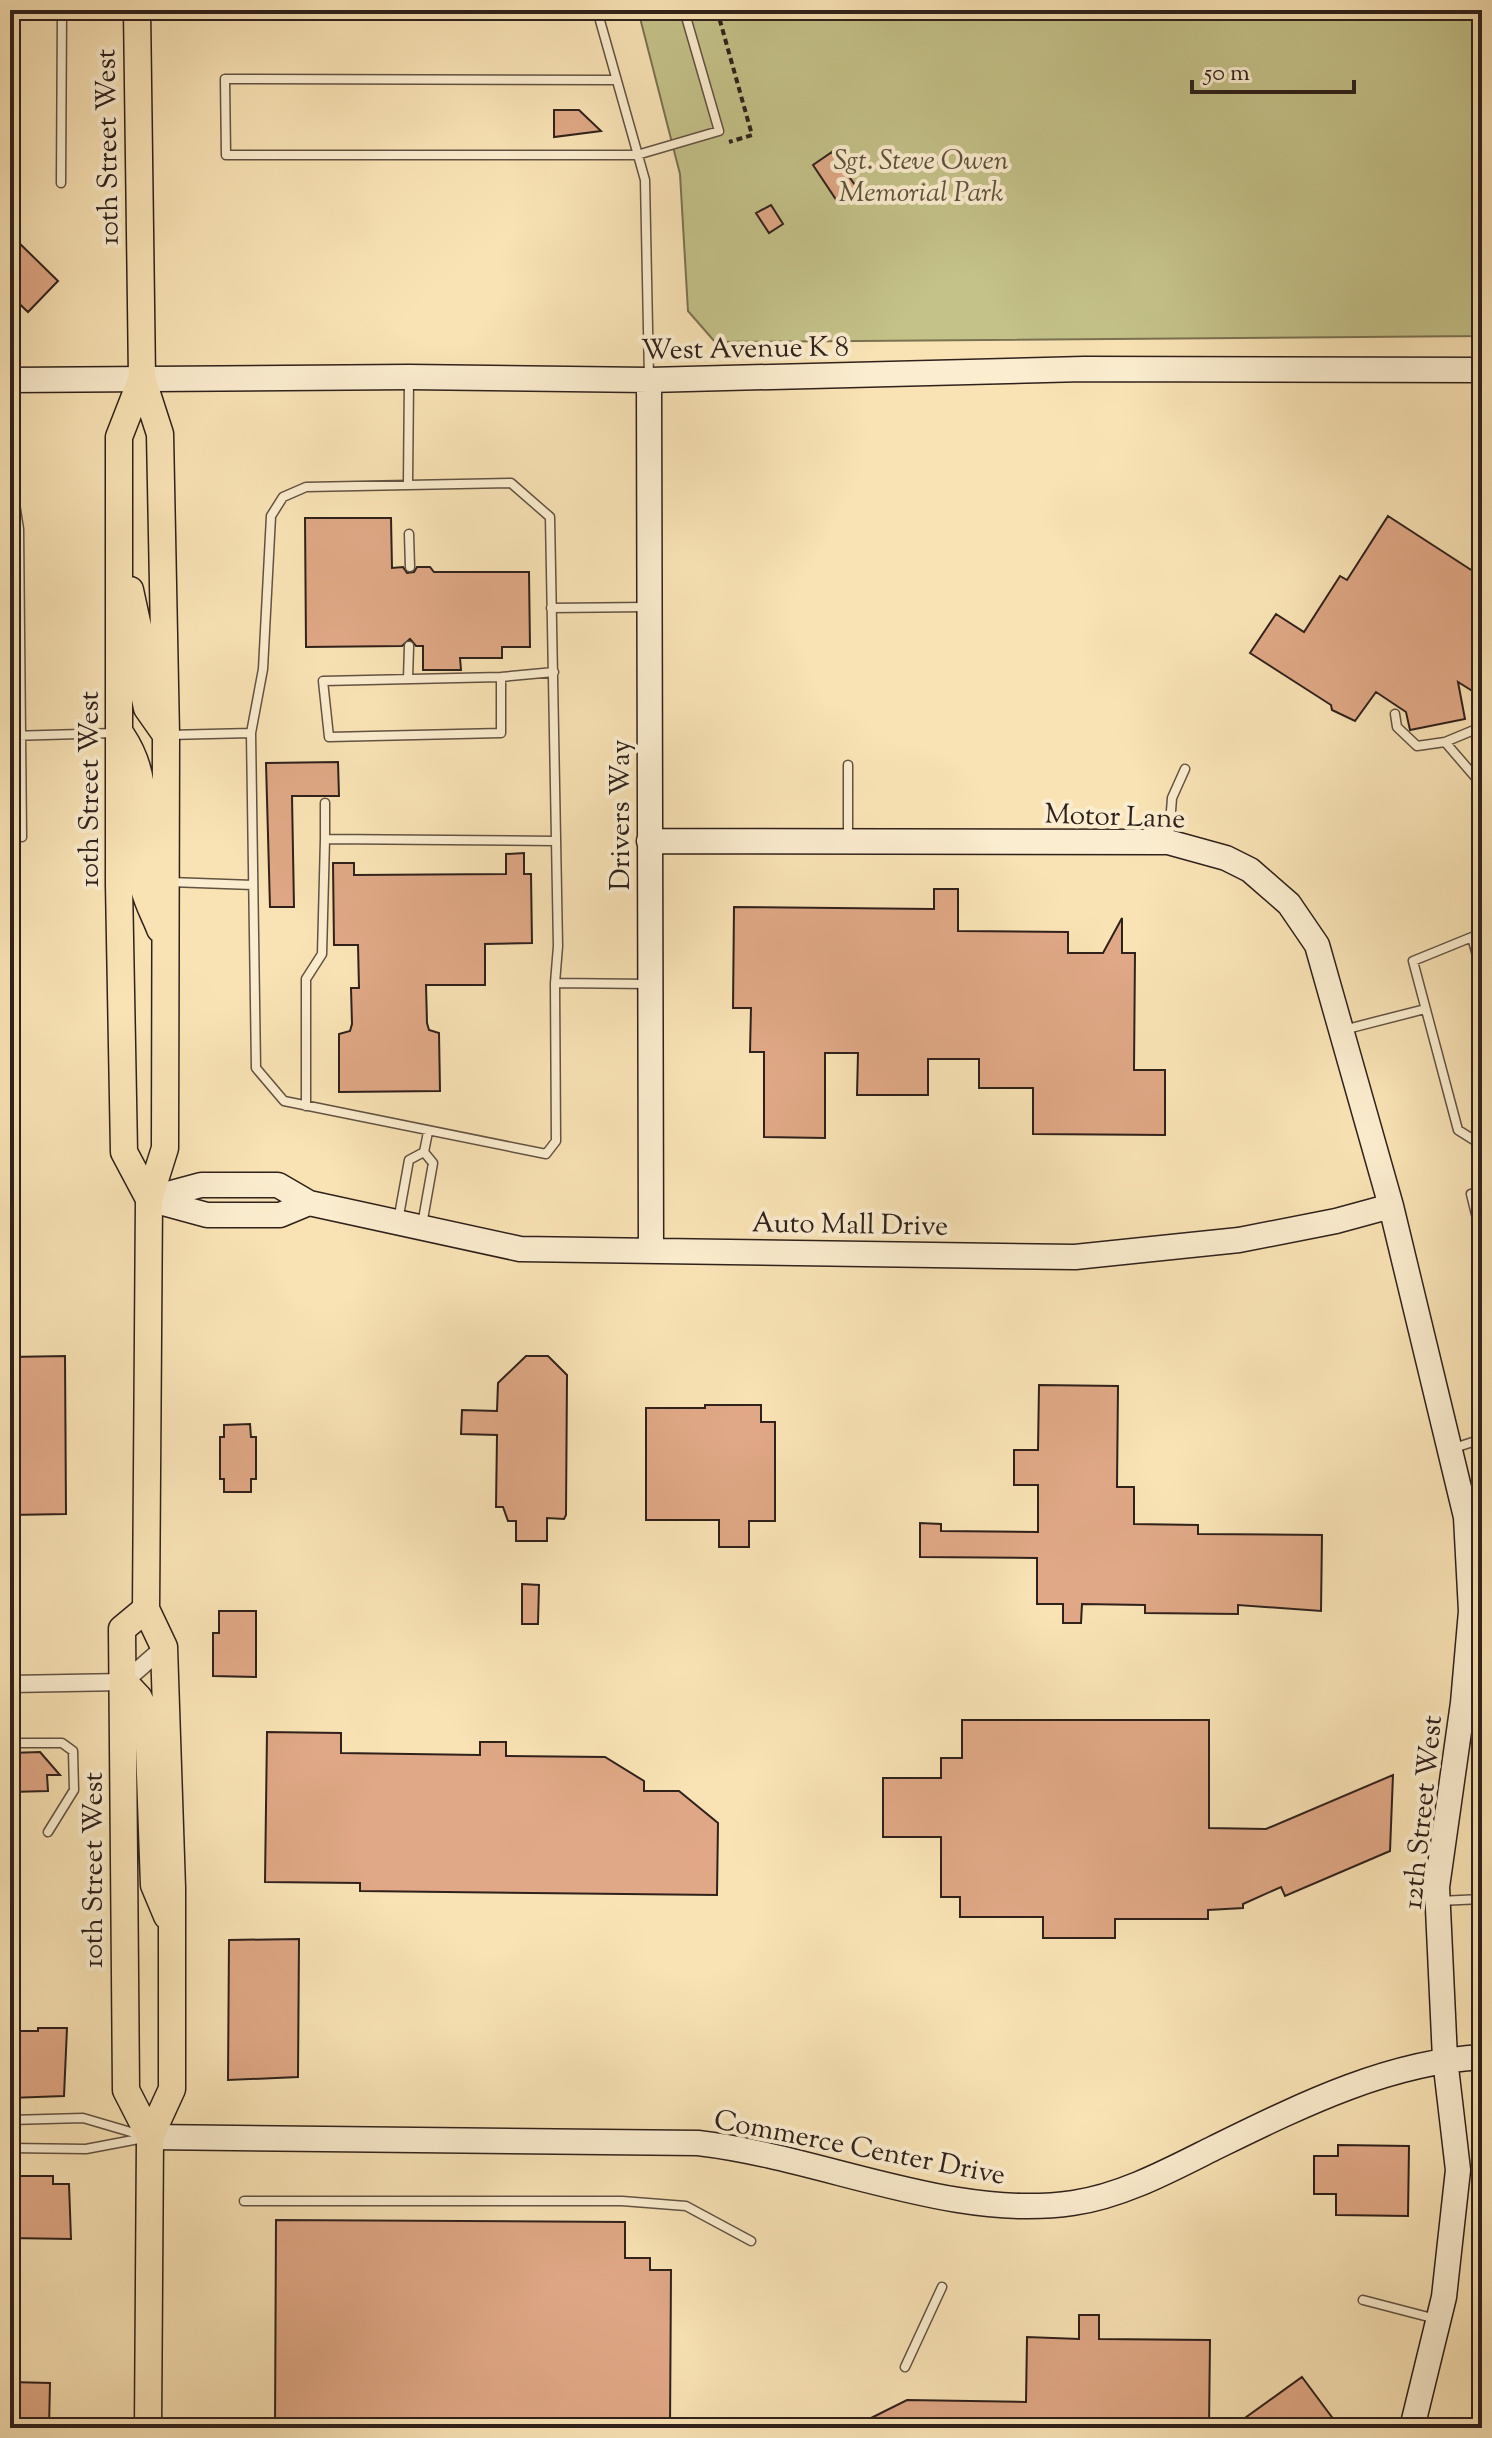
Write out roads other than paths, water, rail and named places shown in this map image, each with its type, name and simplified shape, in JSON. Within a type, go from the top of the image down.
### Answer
[{"type":"main road","name":"10th Street West","points":[[137,10],[142,378],[160,434],[166,735],[165,1148],[149,1199],[146,1609],[164,1647],[173,1928],[172,2089],[150,2137],[148,2428]]},
{"type":"main road","name":"10th Street West","points":[[142,378],[119,437],[118,533],[124,1152],[149,1199]]},
{"type":"main road","points":[[118,533],[140,636],[142,685],[147,708],[166,735]]},
{"type":"main road","points":[[120,733],[136,758],[142,785],[144,889],[165,944]]},
{"type":"main road","name":"10th Street West","points":[[146,1609],[122,1629],[126,2090],[150,2137]]},
{"type":"main road","points":[[124,1682],[139,1698],[148,1719],[154,1885],[173,1928]]},
{"type":"street","name":"West Avenue K 8","points":[[10,380],[409,377],[649,380],[1084,369],[1482,370]]},
{"type":"street","name":"Drivers Way","points":[[649,380],[651,1250]]},
{"type":"street","name":"Motor Lane","points":[[649,841],[1168,842],[1226,858],[1250,870],[1289,904],[1317,945],[1391,1206]]},
{"type":"street","name":"Auto Mall Drive","points":[[149,1199],[207,1215],[280,1215],[309,1203],[421,1230],[520,1249],[1075,1257],[1239,1240],[1336,1221],[1391,1206]]},
{"type":"street","name":"12th Street West","points":[[1391,1206],[1466,1517],[1471,1611],[1463,1703],[1438,1901],[1445,2059],[1458,2170],[1438,2319],[1412,2428]]},
{"type":"street","points":[[10,1684],[124,1682],[164,1647]]},
{"type":"street","name":"Commerce Center Drive","points":[[150,2137],[698,2143],[752,2149],[952,2199],[1013,2207],[1075,2203],[1134,2185],[1309,2103],[1445,2059],[1482,2057]]},
{"type":"lane","points":[[61,183],[62,10]]},
{"type":"lane","points":[[597,10],[645,180],[649,380]]},
{"type":"lane","points":[[615,80],[225,79],[226,155],[637,155],[719,131],[684,10]]},
{"type":"lane","points":[[408,483],[409,377]]},
{"type":"lane","points":[[408,483],[511,483],[550,517],[556,841],[556,1141],[546,1154],[284,1101],[256,1068],[251,733],[263,669],[271,516],[283,497],[306,487],[408,483]]},
{"type":"lane","points":[[10,501],[15,504],[19,529],[15,736],[22,837]]},
{"type":"lane","points":[[409,534],[410,567]]},
{"type":"lane","points":[[551,608],[649,607]]},
{"type":"lane","points":[[408,679],[409,646]]},
{"type":"lane","points":[[501,677],[501,733],[329,737],[323,681],[501,677],[554,672]]},
{"type":"lane","points":[[1395,714],[1397,727],[1417,746],[1445,742],[1474,730]]},
{"type":"lane","points":[[15,736],[120,733]]},
{"type":"lane","points":[[166,735],[251,733]]},
{"type":"lane","points":[[1445,742],[1482,785]]},
{"type":"lane","points":[[848,765],[848,841]]},
{"type":"lane","points":[[1168,842],[1172,798],[1185,769]]},
{"type":"lane","points":[[306,1106],[306,979],[322,954],[325,803]]},
{"type":"lane","points":[[325,839],[556,841]]},
{"type":"lane","points":[[165,882],[253,885]]},
{"type":"lane","points":[[1482,942],[1472,937],[1413,961],[1458,1130],[1482,1145]]},
{"type":"lane","points":[[1472,937],[1482,974]]},
{"type":"lane","points":[[555,983],[650,984]]},
{"type":"lane","points":[[1342,1031],[1425,1009]]},
{"type":"lane","points":[[424,1152],[428,1132]]},
{"type":"lane","points":[[397,1224],[409,1160],[424,1152]]},
{"type":"lane","points":[[421,1230],[433,1163],[424,1152]]},
{"type":"lane","points":[[1482,1190],[1471,1194],[1482,1239]]},
{"type":"lane","points":[[1449,1449],[1482,1439]]},
{"type":"lane","points":[[10,1743],[57,1742],[73,1751],[74,1790],[48,1832]]},
{"type":"lane","points":[[1438,1901],[1482,1899]]},
{"type":"lane","name":"Commerce Center Drive","points":[[10,2120],[83,2118],[150,2137]]},
{"type":"lane","name":"Commerce Center Drive","points":[[10,2148],[86,2149],[150,2137]]},
{"type":"lane","points":[[244,2201],[622,2201],[686,2206],[751,2241]]},
{"type":"lane","points":[[905,2367],[942,2287]]},
{"type":"lane","points":[[1363,2300],[1438,2319]]},
{"type":"park label","name":"Sgt. Steve Owen Memorial Park","points":[[921,175]]}]
